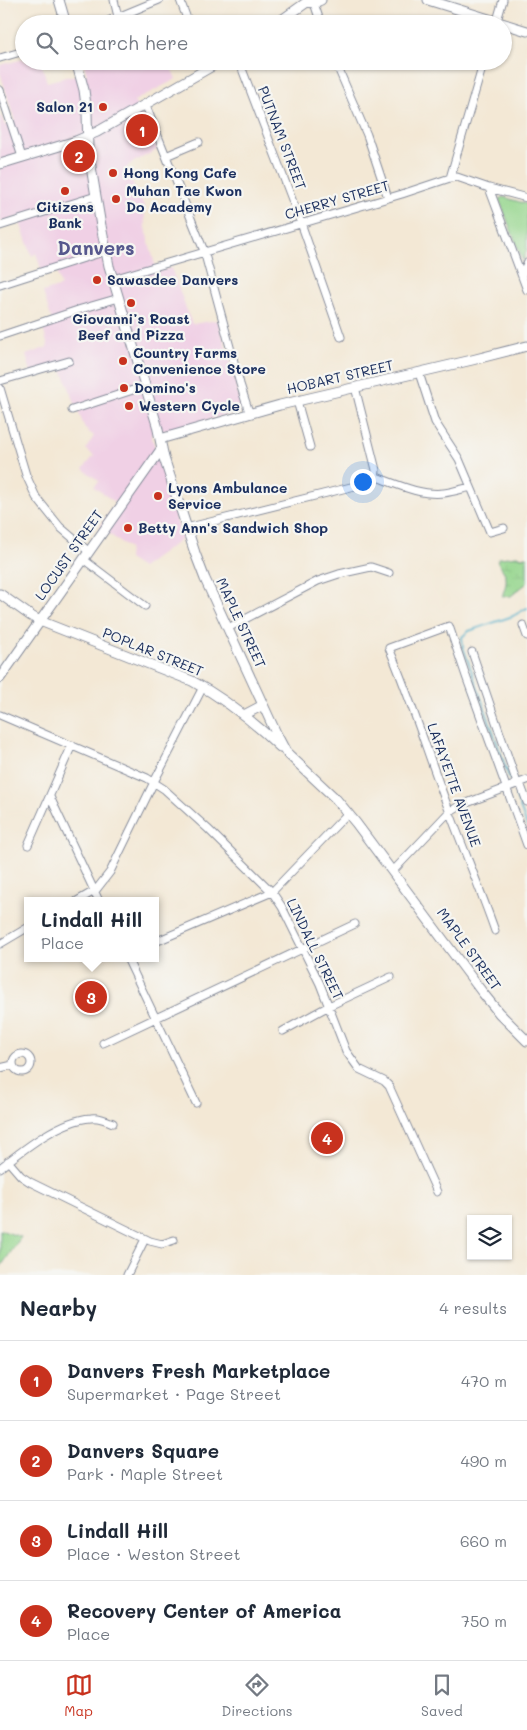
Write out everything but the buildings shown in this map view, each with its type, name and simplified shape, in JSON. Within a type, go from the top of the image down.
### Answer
[{"type":"main road","points":[[59,0],[63,15]]},
{"type":"main road","points":[[428,0],[472,15]]},
{"type":"main road","points":[[290,15],[313,1]]},
{"type":"main road","points":[[512,27],[527,31]]},
{"type":"main road","name":"MAPLE STREET","points":[[78,70],[88,113],[88,149],[106,251],[186,528],[205,579],[286,752],[336,799],[348,813],[482,992],[499,1013],[527,1041]]},
{"type":"main road","points":[[0,164],[88,136],[146,106],[148,102],[199,70]]},
{"type":"main road","name":"HOBART STREET","points":[[161,443],[250,413],[527,346]]},
{"type":"main road","name":"LOCUST STREET","points":[[0,678],[161,443]]},
{"type":"main road","name":"POPLAR STREET","points":[[0,594],[40,621],[203,687],[229,703],[286,752]]},
{"type":"main road","points":[[244,716],[263,704]]},
{"type":"street","points":[[114,0],[118,15]]},
{"type":"street","points":[[123,15],[159,0]]},
{"type":"street","points":[[180,0],[186,15]]},
{"type":"street","points":[[499,15],[504,0]]},
{"type":"street","points":[[313,1],[318,15]]},
{"type":"street","points":[[0,58],[15,54]]},
{"type":"street","name":"PUTNAM STREET","points":[[242,70],[301,223],[341,337]]},
{"type":"street","points":[[339,70],[367,135],[388,198]]},
{"type":"street","points":[[481,70],[450,178],[457,177],[527,198]]},
{"type":"street","points":[[0,90],[22,157]]},
{"type":"street","points":[[146,106],[204,251],[240,384],[250,413]]},
{"type":"street","points":[[166,156],[199,142]]},
{"type":"street","name":"CHERRY STREET","points":[[113,279],[450,178]]},
{"type":"street","points":[[489,188],[527,290]]},
{"type":"street","points":[[0,226],[96,196]]},
{"type":"street","points":[[0,285],[106,251]]},
{"type":"street","points":[[522,275],[527,263]]},
{"type":"street","points":[[0,336],[119,298]]},
{"type":"street","points":[[0,381],[68,361]]},
{"type":"street","points":[[419,373],[435,422],[459,459],[490,532],[504,528]]},
{"type":"street","points":[[72,410],[145,386]]},
{"type":"street","points":[[186,528],[368,482],[374,476],[376,470],[355,387]]},
{"type":"street","points":[[0,388],[26,474],[36,497],[86,555],[145,606]]},
{"type":"street","points":[[297,401],[310,447]]},
{"type":"street","points":[[374,476],[418,491],[431,493],[443,493],[471,487]]},
{"type":"street","points":[[228,628],[318,581],[339,574],[371,568],[389,573]]},
{"type":"street","points":[[523,625],[527,636]]},
{"type":"street","name":"LAFAYETTE AVENUE","points":[[495,931],[449,812],[409,696],[390,648],[449,626],[506,788]]},
{"type":"street","points":[[472,652],[527,802]]},
{"type":"street","points":[[84,897],[95,891],[110,872],[203,687]]},
{"type":"street","name":"LINDALL STREET","points":[[0,715],[131,770],[154,782],[208,829],[272,892],[282,907],[303,949],[329,1006],[346,1051],[358,1069],[384,1081],[389,1086],[436,1192]]},
{"type":"street","points":[[28,845],[72,745]]},
{"type":"street","points":[[393,871],[449,812],[459,806],[521,782]]},
{"type":"street","points":[[506,788],[527,845]]},
{"type":"street","points":[[50,797],[98,897]]},
{"type":"street","points":[[159,940],[272,892],[348,813]]},
{"type":"street","points":[[103,1043],[355,924]]},
{"type":"street","points":[[0,944],[24,930]]},
{"type":"street","points":[[129,962],[196,1103]]},
{"type":"street","points":[[283,1031],[329,1006],[392,977]]},
{"type":"street","points":[[0,1068],[13,1065]]},
{"type":"street","points":[[0,1168],[30,1144],[48,1133],[76,1121],[92,1117],[113,1123]]},
{"type":"street","points":[[8,1161],[30,1182],[145,1239],[159,1244],[166,1244],[174,1240]]},
{"type":"street","points":[[127,1275],[145,1239]]},
{"type":"shaded area","points":[[15,61],[15,70],[44,70],[47,82],[70,76],[87,75],[86,70],[172,70],[176,79],[134,101],[142,116],[150,118],[157,150],[130,164],[126,169],[144,206],[145,228],[157,272],[171,268],[192,324],[218,320],[236,383],[241,410],[240,412],[151,434],[182,539],[142,568],[128,559],[129,548],[99,527],[116,503],[94,487],[99,481],[83,469],[94,456],[86,449],[94,436],[85,429],[60,364],[31,372],[26,355],[48,347],[43,328],[53,324],[43,292],[61,286],[54,268],[42,272],[36,253],[32,256],[18,217],[0,222],[0,116],[5,126],[15,121],[0,72],[0,65]]},
{"type":"green space","points":[[503,197],[527,204],[527,249],[523,261],[499,199]]},
{"type":"green space","points":[[516,556],[527,557],[527,583],[511,596],[502,597],[506,579],[497,560]]},
{"type":"green space","points":[[0,1230],[21,1237],[0,1268]]},
{"type":"waterway","points":[[510,780],[463,647],[462,637],[469,631],[513,616],[527,608]]},
{"type":"waterway","points":[[516,796],[527,826]]},
{"type":"place","name":"Salon 21","points":[[103,107]]},
{"type":"place","name":"Danvers Fresh Marketplace","points":[[142,130]]},
{"type":"place","name":"Danvers Square","points":[[79,156]]},
{"type":"place","name":"Hong Kong Cafe","points":[[113,173]]},
{"type":"place","name":"Citizens Bank","points":[[65,191]]},
{"type":"place","name":"Muhan Tae Kwon Do Academy","points":[[116,199]]},
{"type":"place","name":"Sawasdee Danvers","points":[[97,280]]},
{"type":"place","name":"Giovanni’s Roast Beef and Pizza","points":[[131,303]]},
{"type":"place","name":"Country Farms Convenience Store","points":[[123,361]]},
{"type":"place","name":"Domino's","points":[[124,388]]},
{"type":"place","name":"Western Cycle","points":[[129,406]]},
{"type":"place","name":"Lyons Ambulance Service","points":[[158,496]]},
{"type":"place","name":"Betty Ann's Sandwich Shop","points":[[128,528]]},
{"type":"place","name":"Lindall Hill","points":[[91,997]]},
{"type":"place","name":"Recovery Center of America","points":[[327,1138]]},
{"type":"district","name":"Danvers","points":[[96,248]]}]
